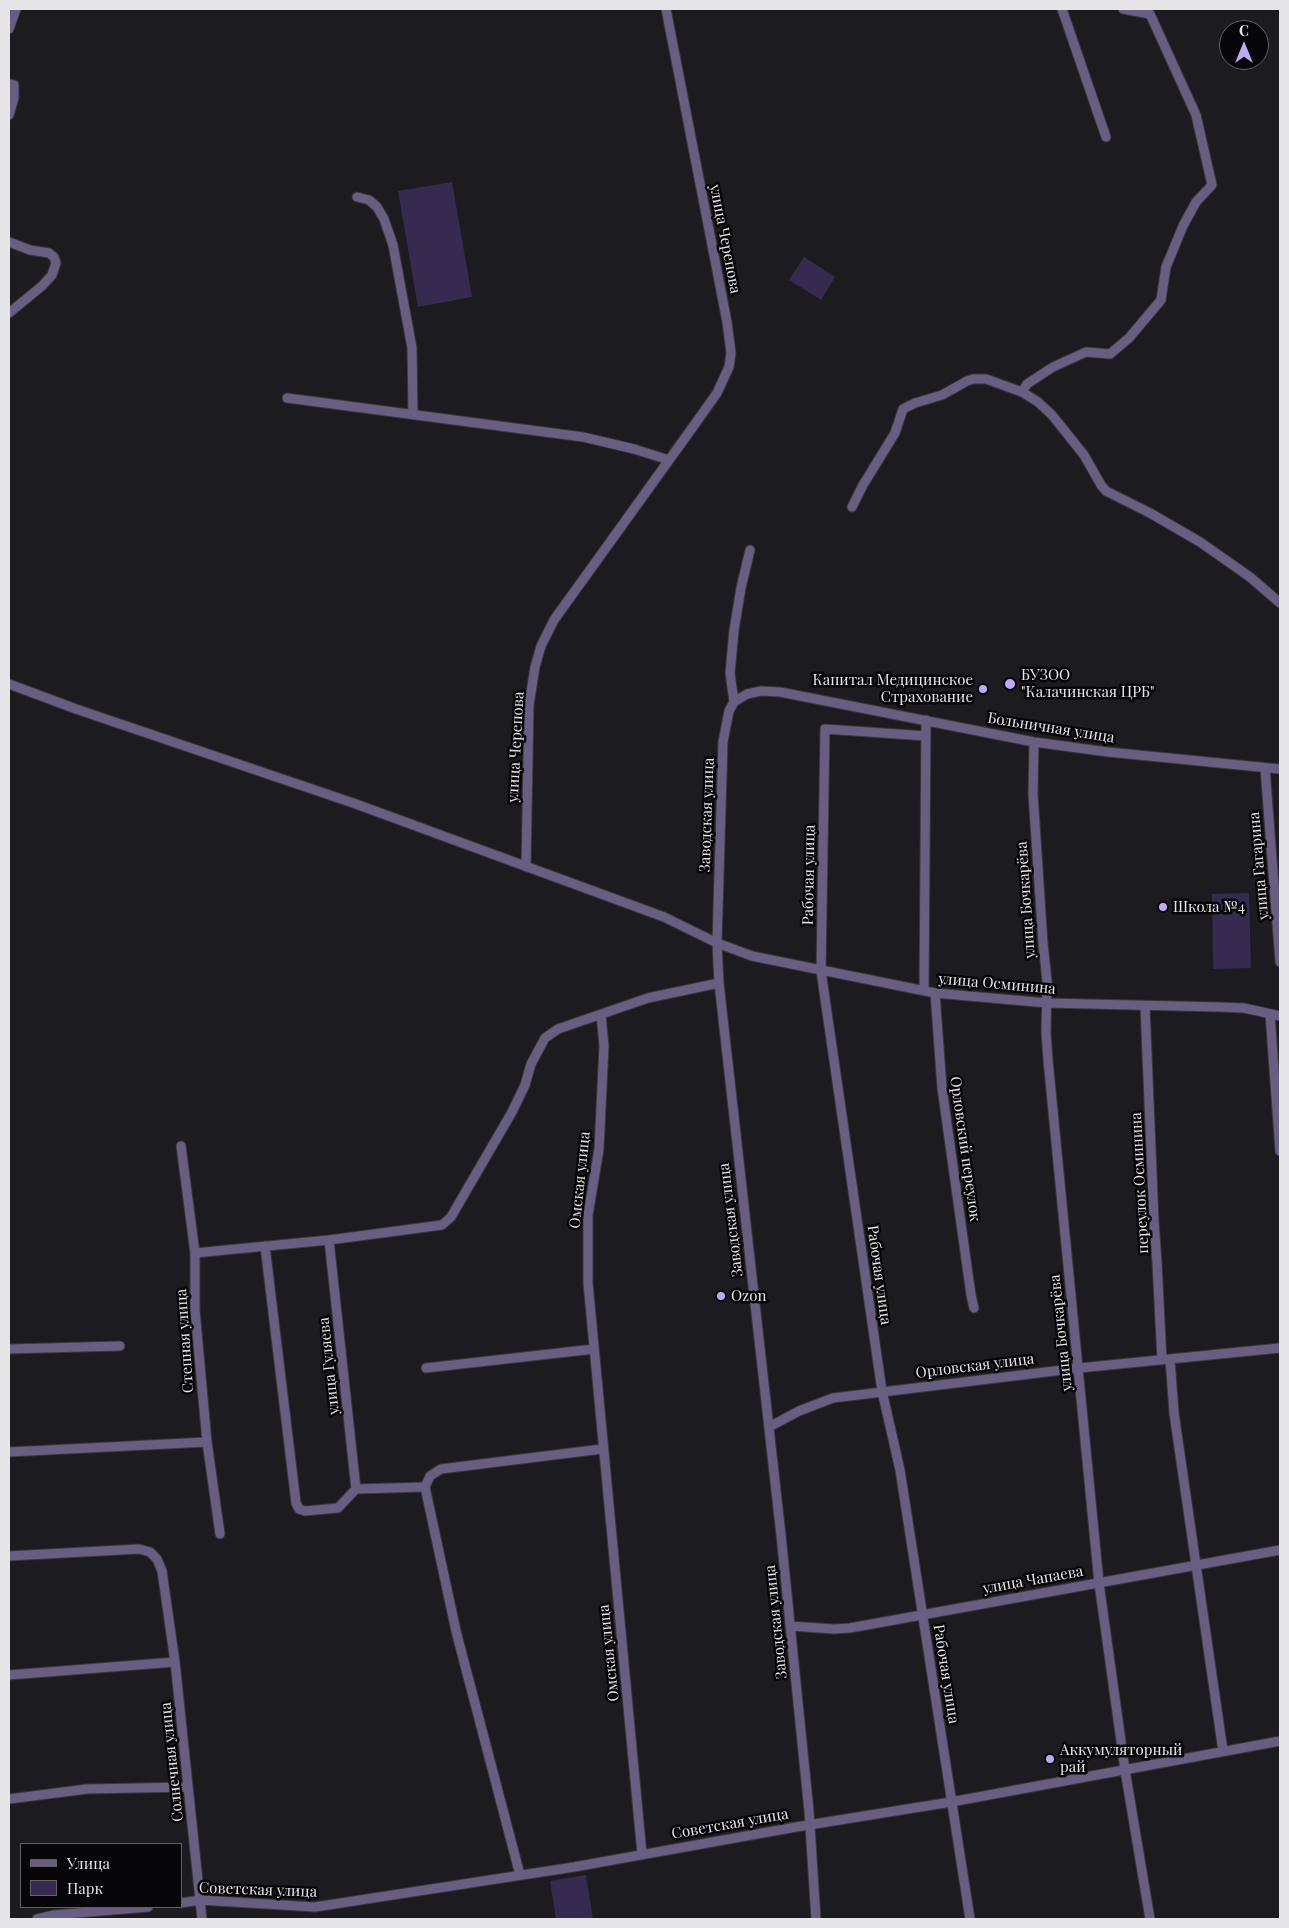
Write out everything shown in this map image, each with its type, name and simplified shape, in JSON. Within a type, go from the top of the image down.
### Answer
[{"type":"street","points":[[9,29],[16,9]]},
{"type":"street","name":"улица Черепова","points":[[526,867],[529,705],[535,667],[542,646],[554,620],[717,393],[729,368],[731,353],[728,322],[666,9]]},
{"type":"street","points":[[1062,9],[1106,137]]},
{"type":"street","points":[[1022,392],[1026,384],[1053,367],[1086,352],[1110,354],[1129,338],[1161,300],[1166,267],[1184,226],[1196,202],[1212,185],[1196,115],[1150,14],[1123,9]]},
{"type":"street","points":[[9,84],[14,85],[14,98],[9,115]]},
{"type":"street","points":[[356,197],[369,200],[377,207],[384,219],[393,245],[412,348],[413,414]]},
{"type":"street","points":[[9,242],[30,250],[49,254],[54,257],[56,263],[52,275],[42,286],[9,313]]},
{"type":"street","points":[[852,507],[895,433],[899,415],[907,406],[942,395],[973,379],[986,379],[1022,392],[1038,402],[1063,428],[1084,455],[1106,491],[1150,513],[1200,542],[1250,577],[1280,603]]},
{"type":"street","points":[[287,398],[583,437],[634,449],[669,460]]},
{"type":"street","name":"Заводская улица","points":[[750,550],[740,588],[734,630],[730,673],[734,702],[729,711],[722,742],[717,943],[719,983],[790,1626],[810,1825],[816,1919]]},
{"type":"street","name":"улица Осминина","points":[[9,684],[76,709],[356,804],[664,917],[717,943],[752,956],[935,993],[1047,1003],[1244,1008],[1280,1016]]},
{"type":"street","name":"Больничная улица","points":[[734,702],[747,694],[762,691],[780,692],[1034,742],[1108,752],[1280,769]]},
{"type":"street","points":[[924,991],[926,720]]},
{"type":"street","name":"Рабочая улица","points":[[926,736],[825,730],[821,971],[882,1391],[900,1470],[970,1919]]},
{"type":"street","name":"улица Бочкарёва","points":[[1034,742],[1033,794],[1047,981],[1046,1033],[1048,1060],[1099,1583],[1124,1770],[1150,1919]]},
{"type":"street","name":"улица Гагарина","points":[[1265,768],[1280,962]]},
{"type":"street","points":[[195,1253],[329,1240],[442,1225],[451,1218],[512,1112],[535,1056],[545,1038],[558,1029],[648,998],[719,983]]},
{"type":"street","name":"Орловский переулок","points":[[935,993],[944,1097],[974,1308]]},
{"type":"street","name":"переулок Осминина","points":[[1145,1006],[1154,1221],[1166,1359],[1223,1751]]},
{"type":"street","points":[[1270,1014],[1280,1151]]},
{"type":"street","name":"Омская улица","points":[[601,1015],[604,1046],[599,1149],[588,1215],[588,1283],[602,1449],[642,1854]]},
{"type":"street","name":"Степная улица","points":[[181,1146],[195,1253],[195,1310],[207,1442],[220,1534]]},
{"type":"street","name":"улица Гуляева","points":[[329,1240],[356,1489]]},
{"type":"street","points":[[265,1246],[296,1503],[300,1509],[305,1511],[338,1508],[356,1489],[426,1487]]},
{"type":"street","points":[[9,1349],[120,1346]]},
{"type":"street","points":[[426,1368],[594,1348]]},
{"type":"street","name":"Орловская улица","points":[[769,1427],[799,1411],[833,1398],[1079,1368],[1280,1348]]},
{"type":"street","points":[[9,1452],[207,1442]]},
{"type":"street","points":[[520,1875],[456,1631],[426,1487],[430,1476],[441,1469],[602,1449]]},
{"type":"street","name":"Солнечная улица","points":[[9,1556],[139,1549],[150,1552],[157,1559],[162,1571],[175,1662],[202,1919]]},
{"type":"street","name":"улица Чапаева","points":[[790,1626],[834,1630],[850,1628],[1280,1550]]},
{"type":"street","points":[[9,1675],[175,1662]]},
{"type":"street","name":"Советская улица","points":[[182,1903],[200,1900],[315,1907],[574,1867],[951,1802],[1280,1740]]},
{"type":"street","points":[[9,1799],[87,1789],[188,1787]]},
{"type":"street","points":[[36,1919],[54,1915],[136,1908]]},
{"type":"green space","points":[[452,182],[472,297],[418,307],[398,191]]},
{"type":"green space","points":[[804,257],[835,277],[821,300],[789,280]]},
{"type":"green space","points":[[1249,893],[1251,968],[1213,969],[1212,894]]},
{"type":"green space","points":[[586,1875],[593,1919],[556,1919],[550,1881]]},
{"type":"place","name":"БУЗОО \"Калачинская ЦРБ\"","points":[[1010,684]]},
{"type":"place","name":"Капитал Медицинское Страхование","points":[[983,689]]},
{"type":"place","name":"Школа №4","points":[[1163,907]]},
{"type":"place","name":"Ozon","points":[[721,1296]]},
{"type":"place","name":"Аккумуляторный рай","points":[[1050,1759]]}]
